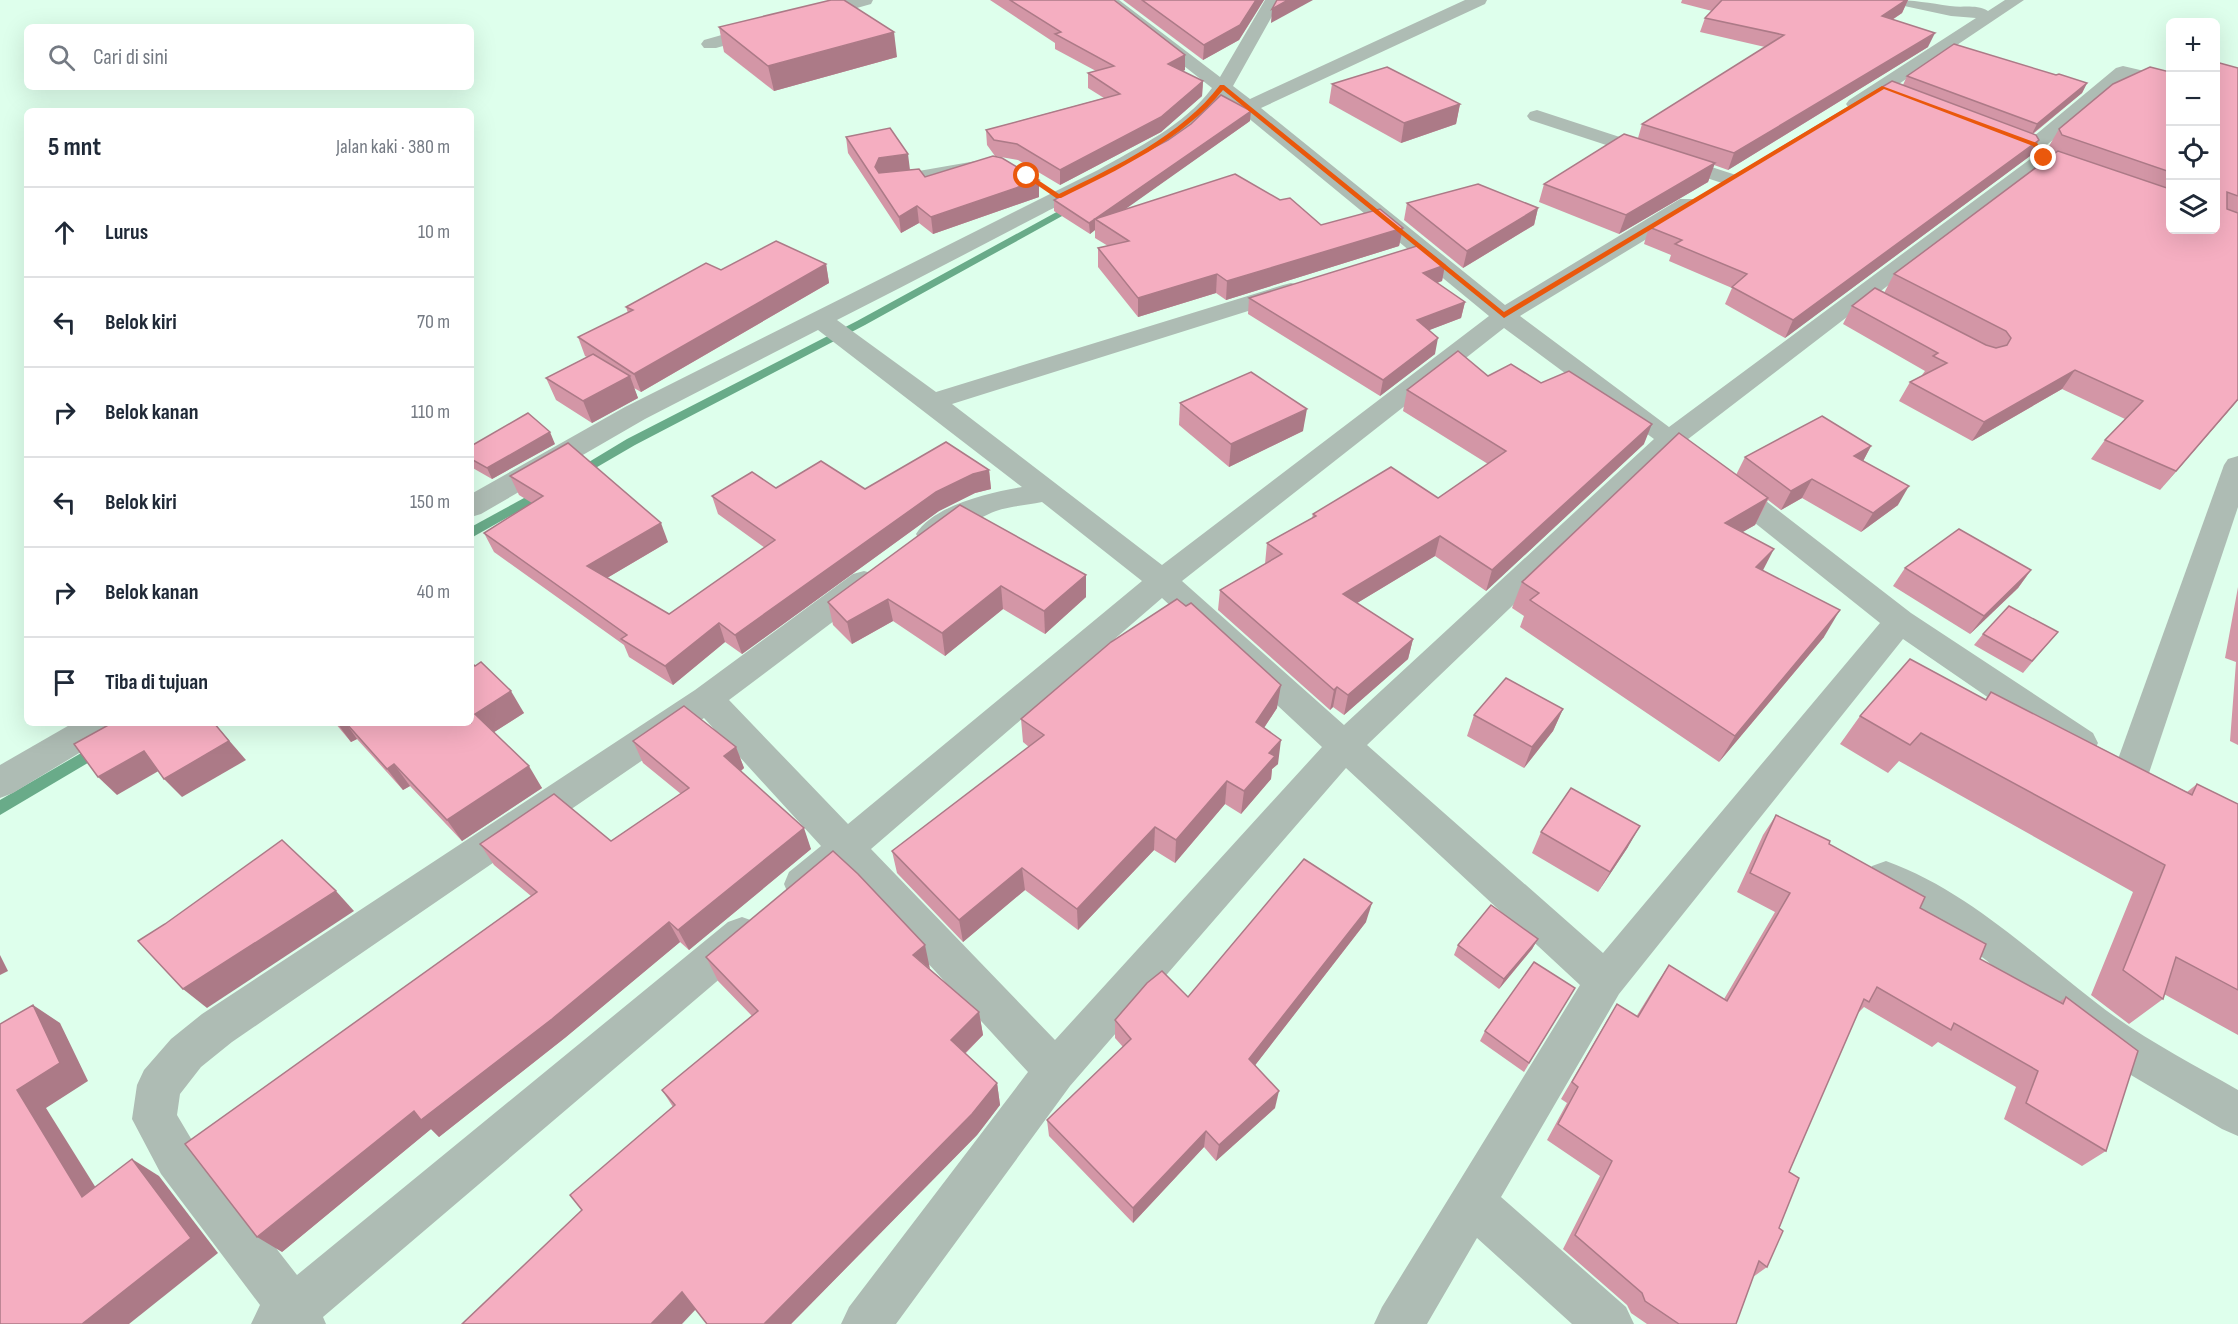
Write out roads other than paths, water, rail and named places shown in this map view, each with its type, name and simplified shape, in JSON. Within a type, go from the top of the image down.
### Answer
[{"type":"street","points":[[710,44],[865,0]]},
{"type":"street","points":[[1108,0],[1234,96],[1410,253],[1504,315],[1900,621],[2037,714],[2142,778],[2238,465]]},
{"type":"street","points":[[1234,96],[1273,0]]},
{"type":"street","points":[[474,505],[635,413],[832,329],[1051,191],[1105,174],[1180,127],[1205,108],[1479,0]]},
{"type":"street","points":[[1901,0],[1929,8],[1982,15]]},
{"type":"street","points":[[1960,0],[1982,15]]},
{"type":"street","points":[[1836,116],[1884,87],[1982,15],[2016,0]]},
{"type":"street","points":[[866,1324],[1055,1071],[1344,746],[1690,457],[1874,299],[2048,156],[2123,72],[2166,82]]},
{"type":"street","points":[[1234,96],[1251,80]]},
{"type":"street","points":[[1884,87],[1905,95]]},
{"type":"street","points":[[1537,116],[1729,179]]},
{"type":"street","points":[[2013,136],[2048,156]]},
{"type":"street","points":[[890,182],[994,164]]},
{"type":"street","points":[[1048,492],[986,502],[950,520],[707,699],[216,1028],[186,1053],[159,1085],[153,1119],[177,1158],[290,1319],[1162,581],[1504,315],[1749,168]]},
{"type":"street","points":[[932,402],[1319,281]]},
{"type":"street","points":[[832,329],[932,402],[1162,581],[1605,981]]},
{"type":"street","points":[[1399,1324],[1605,981],[1766,810],[1900,621]]},
{"type":"street","points":[[707,699],[1055,1071]]},
{"type":"street","points":[[0,783],[97,726]]},
{"type":"street","points":[[1851,858],[1961,920],[2000,947],[2080,1016],[2129,1051],[2238,1114]]},
{"type":"street","points":[[1473,1204],[1609,1324]]},
{"type":"waterway","points":[[575,474],[631,442],[861,323],[1077,205]]},
{"type":"waterway","points":[[474,531],[546,490]]},
{"type":"waterway","points":[[0,808],[102,747]]}]
